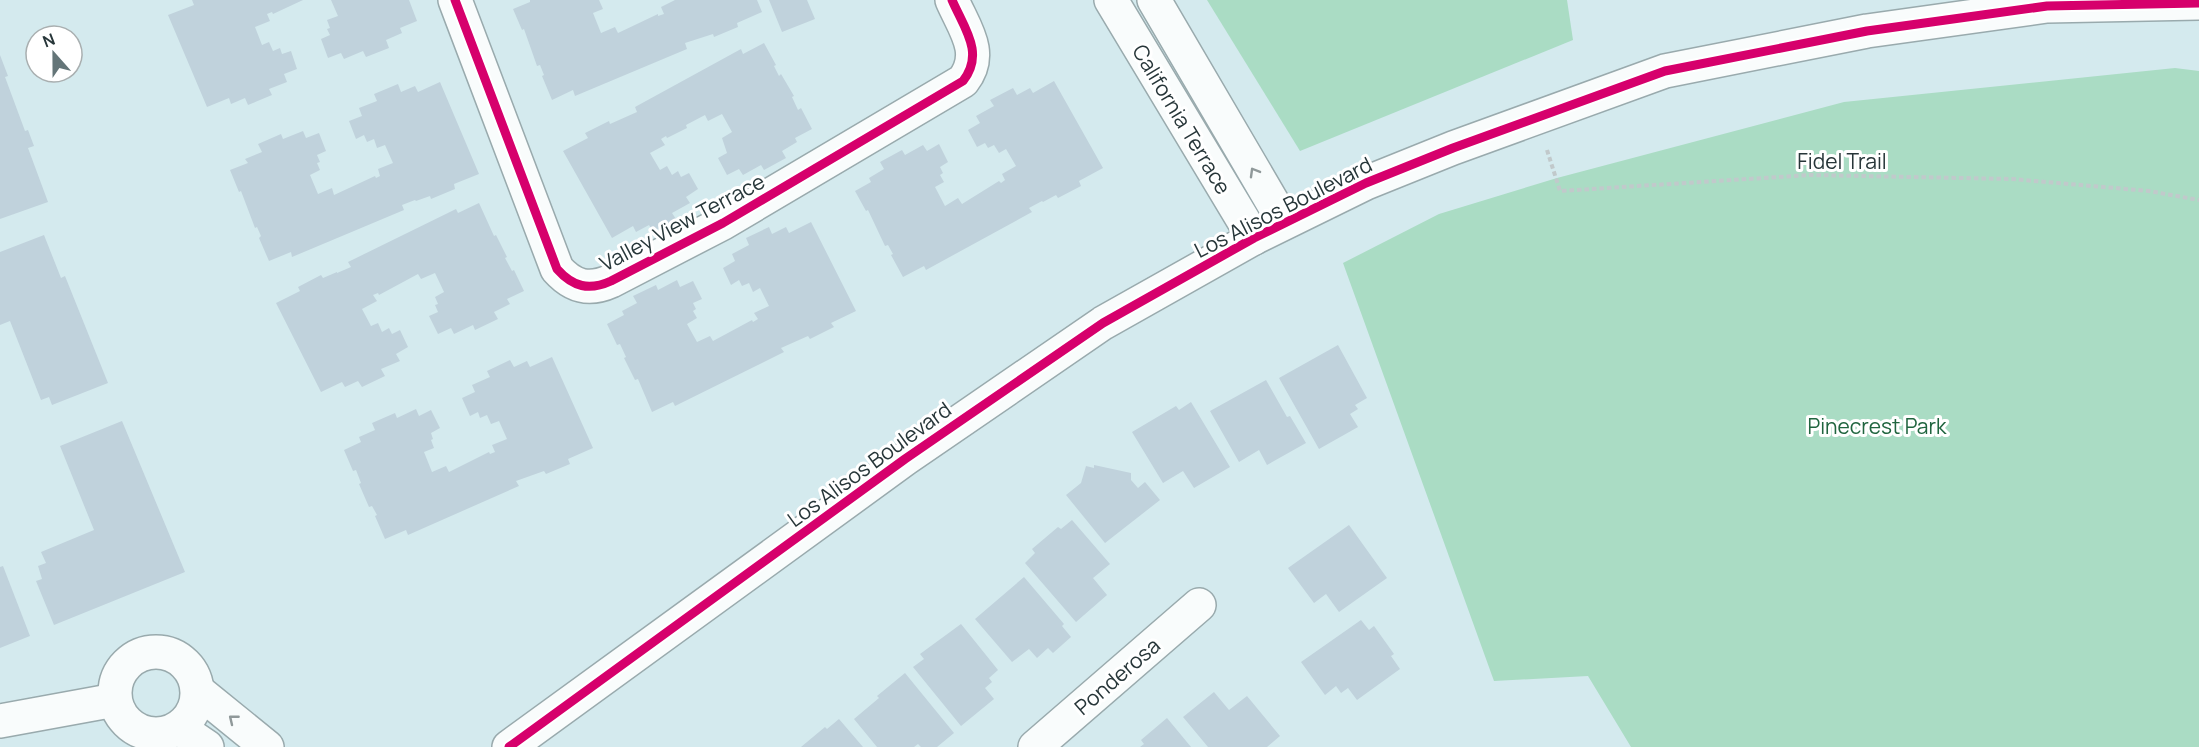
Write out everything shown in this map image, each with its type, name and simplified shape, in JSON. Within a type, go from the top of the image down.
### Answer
[{"type":"street","name":"Valley View Terrace","points":[[455,0],[557,269],[565,279],[575,285],[588,288],[611,281],[723,223],[963,81],[974,62],[974,51],[952,0]]},
{"type":"street","name":"California Terrace","points":[[1111,0],[1254,237]]},
{"type":"street","name":"California Terrace","points":[[1154,0],[1284,222]]},
{"type":"street","name":"Los Alisos Boulevard","points":[[509,747],[999,393],[1103,323],[1254,237],[1366,183],[1665,71],[1868,31],[2047,6],[2199,3]]},
{"type":"street","name":"Ponderosa","points":[[1035,747],[1199,605]]},
{"type":"street","points":[[157,651],[171,654],[183,661],[193,672],[198,691],[192,713],[179,728],[156,734],[142,732],[129,724],[120,713],[115,700],[120,671],[130,660],[142,653],[157,651]]},
{"type":"street","points":[[198,691],[267,747]]},
{"type":"street","points":[[0,720],[115,700]]},
{"type":"street","points":[[179,728],[207,747]]},
{"type":"green space","points":[[1207,0],[1567,0],[1573,40],[1300,151]]},
{"type":"green space","name":"Pinecrest Park","points":[[2175,68],[2199,71],[2199,747],[1631,747],[1588,676],[1494,681],[1343,263],[1439,214],[1557,178],[1844,102]]},
{"type":"building","points":[[192,0],[303,0],[273,14],[272,12],[267,14],[270,21],[255,27],[262,45],[269,42],[273,51],[280,48],[282,54],[291,51],[297,69],[284,74],[287,82],[269,89],[272,95],[248,105],[245,98],[231,104],[229,98],[207,107],[168,15],[194,5]]},
{"type":"building","points":[[331,0],[409,0],[417,21],[400,28],[402,33],[386,40],[389,48],[366,57],[363,51],[344,59],[341,53],[328,58],[321,39],[330,35],[327,20],[338,16]]},
{"type":"building","points":[[530,0],[599,0],[603,9],[593,13],[601,33],[615,27],[618,33],[658,14],[658,16],[664,14],[661,7],[675,0],[757,0],[762,12],[737,23],[738,27],[714,37],[713,34],[685,43],[687,49],[575,96],[573,90],[552,100],[540,65],[537,66],[524,29],[522,30],[513,9]]},
{"type":"building","points":[[769,0],[807,0],[815,19],[782,32]]},
{"type":"building","points":[[764,43],[776,65],[774,66],[779,76],[781,74],[794,96],[792,97],[798,110],[801,108],[812,129],[795,138],[797,142],[782,151],[786,158],[764,170],[761,165],[743,175],[739,169],[727,175],[718,158],[727,153],[722,138],[732,132],[722,114],[708,121],[705,115],[686,125],[687,128],[661,139],[665,145],[650,153],[660,170],[667,166],[672,175],[678,171],[681,177],[689,173],[698,189],[686,197],[690,203],[672,213],[676,219],[653,232],[649,225],[636,232],[633,226],[612,238],[563,151],[588,138],[585,133],[609,121],[610,124],[637,112],[635,107],[741,49],[743,54]]},
{"type":"building","points":[[0,55],[8,76],[5,77],[25,131],[28,130],[34,146],[28,148],[48,202],[0,219]]},
{"type":"building","points":[[1054,81],[1103,168],[1079,181],[1081,186],[1058,198],[1056,195],[1042,201],[1029,208],[1032,212],[926,270],[924,266],[903,277],[888,245],[885,246],[868,210],[866,211],[855,191],[871,182],[869,178],[884,169],[880,162],[902,150],[905,155],[923,145],[927,151],[939,144],[948,162],[940,167],[943,173],[940,175],[944,182],[935,187],[945,206],[958,198],[962,204],[999,181],[1001,183],[1005,180],[1002,174],[1016,166],[1006,149],[999,153],[994,145],[988,148],[985,143],[977,147],[968,130],[980,123],[976,116],[994,106],[990,100],[1013,88],[1017,95],[1030,88],[1033,93]]},
{"type":"building","points":[[440,82],[479,174],[454,184],[455,189],[431,199],[430,196],[402,205],[404,210],[292,257],[291,252],[269,261],[259,238],[261,236],[257,227],[255,228],[230,170],[248,163],[245,159],[262,152],[258,144],[281,134],[283,139],[303,131],[306,138],[319,133],[326,151],[317,155],[320,170],[310,175],[318,194],[332,188],[334,195],[375,176],[376,178],[380,176],[378,169],[393,163],[385,145],[377,148],[374,139],[367,142],[364,135],[356,139],[349,121],[362,116],[359,108],[377,101],[374,94],[398,84],[401,92],[415,86],[418,92]]},
{"type":"building","points":[[479,203],[494,236],[496,235],[507,257],[505,258],[512,271],[514,270],[524,291],[507,299],[510,304],[494,312],[498,319],[475,330],[473,325],[454,334],[451,328],[438,334],[429,316],[438,312],[435,297],[444,292],[435,273],[421,279],[418,274],[379,295],[378,293],[373,295],[377,301],[362,309],[371,326],[378,323],[382,332],[389,328],[392,334],[400,330],[408,347],[396,354],[400,361],[381,369],[385,376],[362,387],[358,381],[345,387],[342,382],[321,392],[276,303],[300,291],[298,287],[321,275],[323,278],[351,267],[348,262],[456,209],[458,213]]},
{"type":"building","points":[[811,222],[856,311],[831,323],[834,327],[810,339],[808,336],[781,348],[784,352],[675,406],[673,402],[652,412],[638,379],[635,380],[620,344],[617,345],[607,324],[624,315],[622,311],[637,303],[633,296],[656,285],[658,290],[677,280],[680,287],[693,281],[702,299],[693,303],[696,309],[693,311],[697,318],[687,324],[697,342],[710,336],[713,341],[752,320],[753,322],[758,319],[754,313],[769,306],[760,288],[753,292],[749,283],[742,286],[739,280],[731,285],[723,268],[735,261],[732,254],[749,245],[746,238],[769,227],[772,234],[786,227],[789,233]]},
{"type":"building","points":[[44,235],[61,278],[65,276],[108,383],[52,405],[49,397],[41,400],[10,321],[0,325],[0,252]]},
{"type":"building","points":[[1338,345],[1367,398],[1355,405],[1358,409],[1350,414],[1358,427],[1319,449],[1279,378]]},
{"type":"building","points":[[552,357],[593,448],[568,459],[570,464],[546,474],[544,471],[516,481],[519,486],[408,535],[406,530],[385,539],[375,516],[377,515],[372,506],[369,507],[359,484],[361,483],[356,470],[353,471],[344,450],[361,442],[359,437],[375,430],[372,423],[395,413],[397,418],[416,409],[419,416],[431,410],[440,428],[431,433],[434,448],[424,452],[432,472],[446,466],[449,472],[489,452],[490,454],[495,452],[492,445],[507,439],[499,421],[491,424],[487,415],[480,418],[478,412],[470,416],[462,398],[475,392],[472,385],[490,377],[487,371],[510,360],[514,367],[527,361],[530,367]]},
{"type":"building","points":[[1266,380],[1287,417],[1290,416],[1306,443],[1267,465],[1259,450],[1239,462],[1210,411]]},
{"type":"building","points":[[1191,402],[1230,467],[1194,488],[1183,471],[1163,483],[1132,432],[1176,406],[1179,410]]},
{"type":"building","points":[[122,421],[185,572],[54,625],[36,581],[42,579],[38,566],[46,563],[41,552],[94,530],[60,446]]},
{"type":"building","points":[[1094,465],[1131,473],[1131,480],[1138,488],[1145,482],[1160,500],[1105,543],[1066,495],[1081,483],[1086,466],[1094,468]]},
{"type":"building","points":[[1072,520],[1110,564],[1093,578],[1107,595],[1076,622],[1025,563],[1035,553],[1032,549],[1058,527],[1061,529]]},
{"type":"building","points":[[1349,525],[1387,578],[1339,612],[1326,594],[1314,603],[1288,568]]},
{"type":"building","points":[[3,566],[30,636],[0,648],[0,567]]},
{"type":"building","points":[[1024,577],[1064,624],[1062,626],[1071,637],[1053,653],[1048,648],[1037,658],[1029,649],[1012,662],[975,619]]},
{"type":"building","points":[[1361,620],[1369,630],[1374,626],[1394,654],[1391,656],[1400,669],[1357,700],[1348,688],[1341,693],[1336,686],[1325,695],[1301,662]]},
{"type":"building","points":[[961,624],[998,670],[989,678],[992,682],[985,688],[994,699],[961,726],[913,667],[924,659],[920,654]]},
{"type":"building","points":[[905,673],[954,733],[937,747],[921,747],[918,744],[914,747],[877,747],[854,719]]},
{"type":"building","points":[[1214,692],[1229,710],[1247,696],[1280,736],[1267,747],[1208,747],[1183,717]]},
{"type":"building","points":[[1167,718],[1191,747],[1140,747],[1144,744],[1141,740]]},
{"type":"building","points":[[839,719],[863,747],[801,747],[825,727],[827,729]]},
{"type":"cycle path","points":[[455,0],[557,269],[569,280],[582,286],[596,286],[611,281],[723,223],[963,81],[969,71],[972,50],[967,31],[952,0]]},
{"type":"cycle path","points":[[509,747],[905,459],[1103,323],[1254,238],[1366,183],[1453,148],[1665,71],[1867,31],[2047,6],[2199,3]]}]
